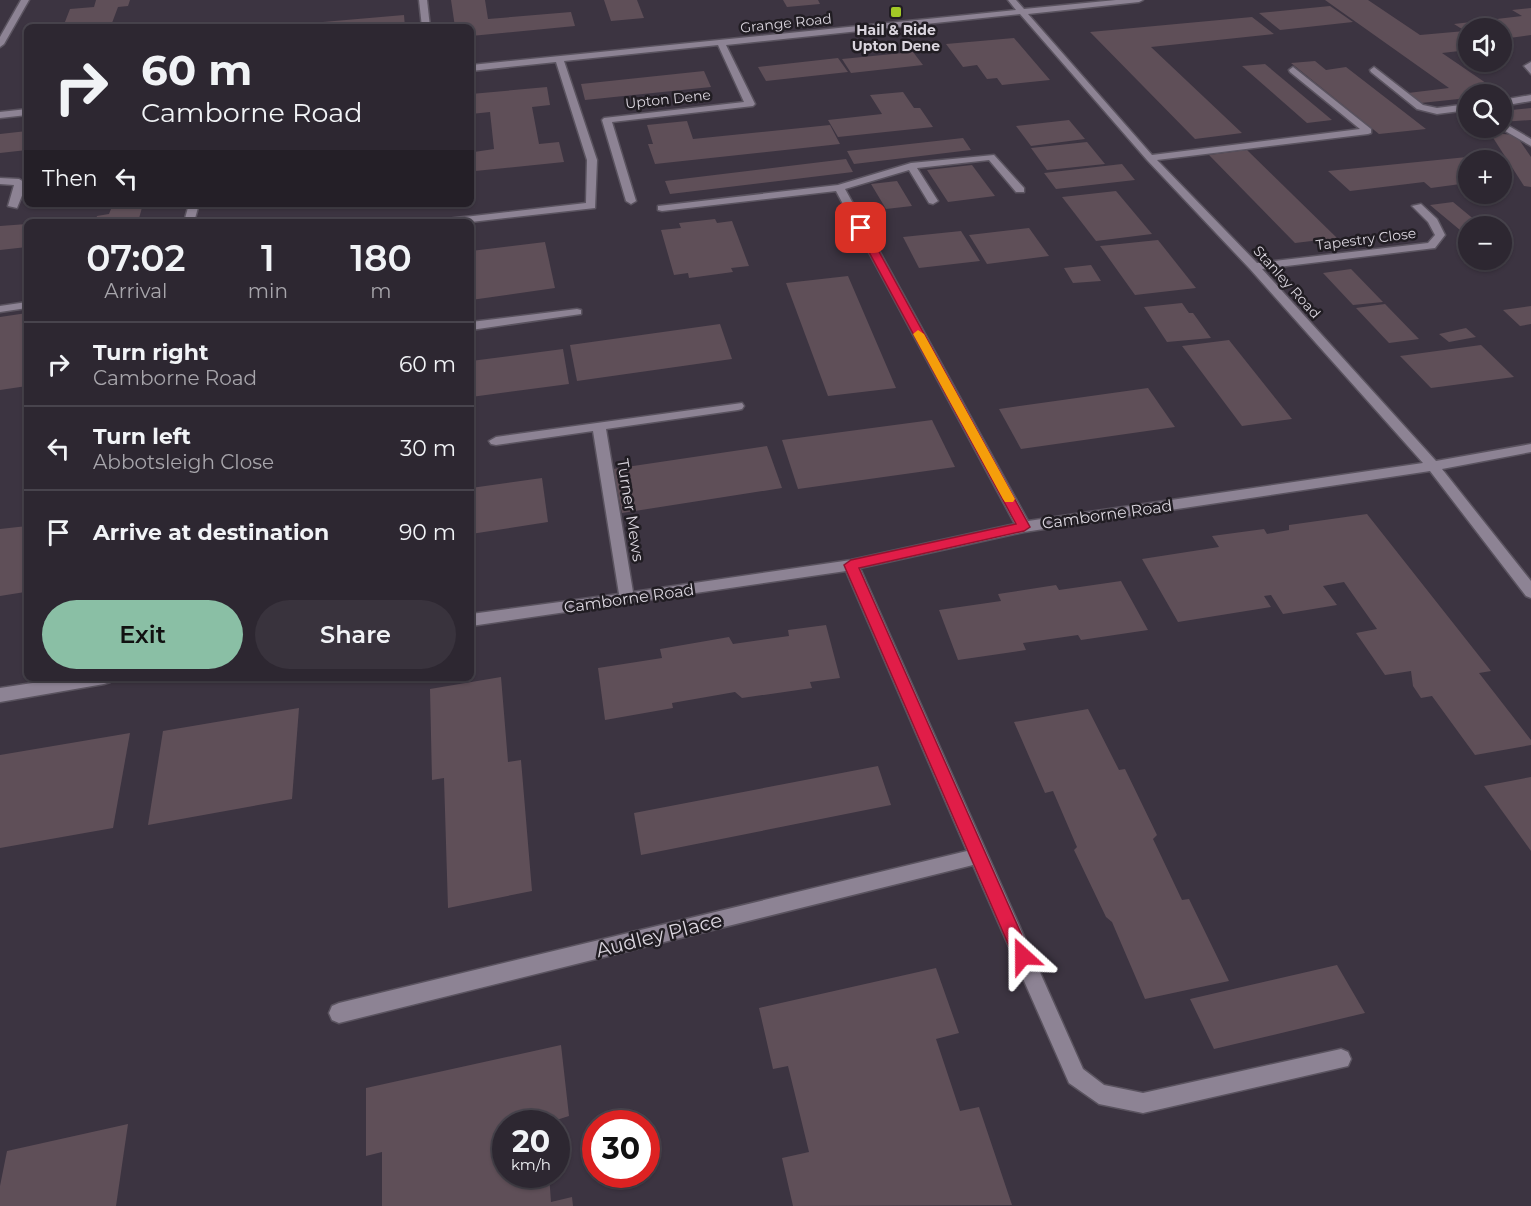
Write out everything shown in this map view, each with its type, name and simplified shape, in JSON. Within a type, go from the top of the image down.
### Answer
[{"type":"street","points":[[0,44],[25,0]]},
{"type":"street","points":[[423,0],[426,24]]},
{"type":"street","name":"Stanley Road","points":[[1012,0],[1150,158],[1254,267],[1433,466],[1531,592]]},
{"type":"street","name":"Grange Road","points":[[474,68],[1139,0]]},
{"type":"street","name":"Upton Dene","points":[[631,201],[607,120],[750,104],[721,43]]},
{"type":"street","points":[[474,219],[591,206],[592,160],[559,58]]},
{"type":"street","points":[[1531,65],[1528,66],[1531,71]]},
{"type":"street","points":[[1150,158],[1368,131],[1293,70]]},
{"type":"street","points":[[1374,70],[1420,107],[1437,111],[1458,108]]},
{"type":"street","points":[[1512,101],[1531,98]]},
{"type":"street","points":[[0,115],[24,112]]},
{"type":"street","points":[[1512,131],[1531,143]]},
{"type":"street","points":[[662,208],[839,188],[911,166],[991,158],[1020,190]]},
{"type":"street","points":[[911,166],[933,201]]},
{"type":"street","points":[[0,181],[19,182],[20,188],[13,206]]},
{"type":"street","points":[[839,188],[1024,527]]},
{"type":"street","name":"Tapestry Close","points":[[1254,267],[1431,246],[1440,234],[1432,221],[1417,206]]},
{"type":"street","points":[[0,309],[24,305]]},
{"type":"street","points":[[474,326],[577,312]]},
{"type":"street","points":[[496,441],[738,406]]},
{"type":"street","name":"Turner Mews","points":[[599,426],[627,599]]},
{"type":"street","name":"Camborne Road","points":[[474,620],[851,565],[1024,527],[1433,466],[1531,448]]},
{"type":"street","points":[[851,565],[1076,1076],[1099,1094],[1143,1103],[1341,1059]]},
{"type":"street","points":[[0,695],[86,681]]},
{"type":"street","name":"Audley Place","points":[[339,1013],[978,856]]},
{"type":"building","points":[[96,0],[130,0],[128,6],[118,7],[112,23],[64,24],[70,9],[94,7]]},
{"type":"building","points":[[451,0],[485,0],[488,19],[571,12],[575,26],[474,36],[474,24],[455,24]]},
{"type":"building","points":[[604,0],[637,0],[644,18],[611,21]]},
{"type":"building","points":[[783,0],[818,0],[820,4],[787,7]]},
{"type":"building","points":[[1325,0],[1368,0],[1420,35],[1458,32],[1458,51],[1442,53],[1458,64],[1458,72],[1470,72],[1487,84],[1458,84],[1458,99],[1421,103],[1408,93],[1449,88]]},
{"type":"building","points":[[1330,6],[1353,22],[1280,30],[1259,13]]},
{"type":"building","points":[[1531,8],[1531,35],[1512,38],[1512,18],[1505,18],[1522,16],[1512,10]]},
{"type":"building","points":[[404,15],[405,24],[300,24]]},
{"type":"building","points":[[1252,17],[1274,34],[1151,47],[1242,133],[1195,139],[1090,32]]},
{"type":"building","points":[[1014,38],[1050,80],[1002,85],[997,78],[987,79],[977,65],[963,67],[946,44]]},
{"type":"building","points":[[913,52],[923,65],[851,73],[842,59]]},
{"type":"building","points":[[838,58],[848,72],[766,81],[758,67]]},
{"type":"building","points":[[1315,61],[1326,70],[1346,67],[1426,129],[1379,134],[1291,63]]},
{"type":"building","points":[[1265,64],[1332,120],[1307,123],[1242,66]]},
{"type":"building","points":[[704,71],[711,87],[585,100],[581,84]]},
{"type":"building","points":[[547,87],[550,105],[532,107],[539,144],[559,142],[564,162],[475,171],[474,152],[494,149],[490,112],[474,114],[474,94]]},
{"type":"building","points":[[903,92],[914,108],[920,108],[933,127],[838,137],[828,120],[882,114],[870,95]]},
{"type":"building","points":[[1531,108],[1531,120],[1512,121],[1512,110]]},
{"type":"building","points":[[1069,120],[1085,139],[1031,146],[1016,126]]},
{"type":"building","points":[[687,121],[693,139],[830,125],[840,144],[655,164],[648,144],[653,144],[647,125]]},
{"type":"building","points":[[24,131],[24,150],[0,153],[0,134]]},
{"type":"building","points":[[1512,135],[1516,135],[1531,157],[1531,187],[1524,186],[1512,167],[1512,150],[1501,150],[1493,138],[1512,138]]},
{"type":"building","points":[[963,138],[971,150],[854,164],[847,151]]},
{"type":"building","points":[[1087,142],[1105,164],[1047,170],[1031,148]]},
{"type":"building","points":[[1247,150],[1337,238],[1295,243],[1209,155]]},
{"type":"building","points":[[1458,158],[1458,184],[1431,188],[1424,182],[1350,191],[1328,171]]},
{"type":"building","points":[[846,159],[853,172],[670,194],[665,181]]},
{"type":"building","points":[[1122,164],[1135,180],[1056,189],[1044,173]]},
{"type":"building","points":[[972,165],[995,196],[948,202],[927,170]]},
{"type":"building","points":[[897,181],[912,206],[886,209],[871,184]]},
{"type":"building","points":[[1116,191],[1152,234],[1096,241],[1062,197]]},
{"type":"building","points":[[1453,202],[1470,216],[1458,216],[1458,228],[1430,205]]},
{"type":"building","points":[[112,207],[142,207],[139,219],[96,219],[97,216],[109,214]]},
{"type":"building","points":[[715,219],[717,223],[732,221],[749,266],[731,268],[733,272],[689,278],[688,273],[674,275],[661,230],[681,228],[679,223]]},
{"type":"building","points":[[24,224],[24,247],[0,250],[0,226]]},
{"type":"building","points":[[1029,228],[1049,256],[987,264],[969,235]]},
{"type":"building","points":[[961,231],[980,261],[919,268],[903,237]]},
{"type":"building","points":[[1158,240],[1196,288],[1135,295],[1100,246]]},
{"type":"building","points":[[545,242],[555,288],[474,300],[474,251]]},
{"type":"building","points":[[1091,265],[1101,281],[1073,283],[1064,268]]},
{"type":"building","points":[[1351,269],[1383,302],[1353,305],[1323,273]]},
{"type":"building","points":[[848,276],[896,388],[828,396],[786,283]]},
{"type":"building","points":[[1182,303],[1189,313],[1193,313],[1211,338],[1167,342],[1144,307]]},
{"type":"building","points":[[1385,304],[1419,339],[1389,343],[1356,308]]},
{"type":"building","points":[[1531,306],[1531,324],[1520,326],[1503,310]]},
{"type":"building","points":[[24,313],[24,386],[0,390],[0,317]]},
{"type":"building","points":[[720,324],[732,359],[577,381],[570,345]]},
{"type":"building","points":[[1466,328],[1476,337],[1449,342],[1439,334]]},
{"type":"building","points":[[1229,340],[1292,419],[1242,426],[1182,346]]},
{"type":"building","points":[[1481,345],[1514,377],[1431,388],[1400,356]]},
{"type":"building","points":[[563,349],[569,384],[474,397],[474,361]]},
{"type":"building","points":[[1148,388],[1175,427],[1021,449],[999,409]]},
{"type":"building","points":[[932,420],[955,467],[798,489],[782,440]]},
{"type":"building","points":[[767,446],[782,488],[622,513],[613,469]]},
{"type":"building","points":[[542,478],[548,522],[474,534],[474,488]]},
{"type":"building","points":[[1367,514],[1491,671],[1479,673],[1531,740],[1531,745],[1475,755],[1432,696],[1421,698],[1413,686],[1411,671],[1385,675],[1356,633],[1377,629],[1344,582],[1323,586],[1337,605],[1283,614],[1271,595],[1264,596],[1271,607],[1178,622],[1142,559],[1219,547],[1212,536],[1264,529],[1267,534],[1289,530],[1289,525]]},
{"type":"building","points":[[24,526],[24,592],[0,596],[0,529]]},
{"type":"building","points":[[1121,581],[1148,630],[1081,640],[1078,635],[1023,643],[1026,650],[958,660],[939,610],[1001,601],[998,594],[1056,585],[1059,590]]},
{"type":"building","points":[[826,625],[840,678],[810,682],[812,688],[742,698],[735,692],[672,703],[673,708],[605,720],[598,668],[662,658],[660,649],[729,637],[733,644],[789,636],[788,630]]},
{"type":"building","points":[[501,677],[508,762],[521,760],[532,891],[448,908],[444,778],[432,780],[430,689]]},
{"type":"building","points":[[299,708],[292,799],[148,825],[163,731]]},
{"type":"building","points":[[1088,709],[1119,770],[1125,769],[1157,835],[1153,839],[1182,900],[1189,899],[1229,981],[1145,999],[1112,922],[1106,917],[1074,850],[1077,847],[1053,791],[1045,793],[1014,722]]},
{"type":"building","points":[[130,733],[113,828],[0,848],[0,755]]},
{"type":"building","points":[[878,766],[891,805],[641,855],[634,813]]},
{"type":"building","points":[[1531,777],[1531,851],[1484,786]]},
{"type":"building","points":[[1337,965],[1365,1013],[1214,1049],[1190,999]]},
{"type":"building","points":[[936,968],[959,1033],[936,1039],[960,1111],[979,1107],[1012,1205],[793,1206],[782,1158],[809,1152],[788,1066],[773,1069],[759,1008]]},
{"type":"building","points":[[561,1045],[568,1110],[492,1110],[492,1188],[550,1188],[551,1202],[572,1197],[573,1206],[382,1206],[382,1152],[366,1156],[366,1088]]},
{"type":"building","points":[[128,1124],[116,1206],[0,1206],[0,1186],[7,1151]]},
{"type":"slow traffic","points":[[918,334],[1009,499]]},
{"type":"place","name":"Hail & Ride Upton Dene","points":[[896,12]]},
{"type":"route","points":[[861,228],[1024,527],[851,565],[1023,956]]}]
